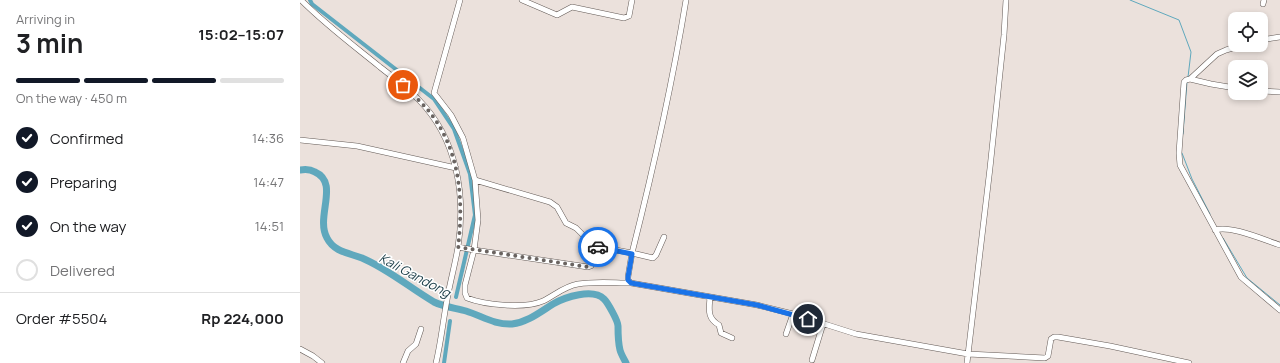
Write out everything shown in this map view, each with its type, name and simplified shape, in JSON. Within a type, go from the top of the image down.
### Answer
[{"type":"street","points":[[301,0],[318,17],[403,85],[419,100],[441,128],[449,145],[460,187],[460,248],[447,300],[436,363]]},
{"type":"street","points":[[460,0],[434,93],[451,115],[463,138],[475,180],[478,220],[464,289],[468,298],[505,305],[526,305],[542,302],[564,288],[578,284],[631,283],[757,305],[793,314],[856,334],[968,354],[1045,358],[1048,356],[1051,339],[1054,337],[1110,346],[1189,363]]},
{"type":"street","points":[[522,0],[557,15],[572,7],[624,18],[629,16],[632,0]]},
{"type":"street","points":[[631,283],[628,280],[628,277],[632,254],[676,61],[686,0]]},
{"type":"street","points":[[967,363],[990,168],[1004,35],[1006,0]]},
{"type":"street","points":[[1268,39],[1280,37]]},
{"type":"street","points":[[1228,49],[1221,51],[1184,82],[1179,163],[1217,229],[1241,277],[1280,310]]},
{"type":"street","points":[[1188,80],[1228,87]]},
{"type":"street","points":[[1268,91],[1280,92]]},
{"type":"street","points":[[300,140],[357,146],[456,168]]},
{"type":"street","points":[[475,180],[550,202],[557,207],[566,223],[576,228],[586,238],[599,247],[653,258],[656,255],[664,237]]},
{"type":"street","points":[[1217,229],[1250,234],[1280,244]]},
{"type":"street","points":[[460,248],[588,267],[591,266],[595,249],[599,247]]},
{"type":"street","points":[[710,297],[709,309],[711,318],[719,325],[721,333],[732,338]]},
{"type":"street","points":[[786,334],[793,314]]},
{"type":"street","points":[[812,360],[822,324]]},
{"type":"street","points":[[403,363],[408,351],[416,344],[421,329]]},
{"type":"street","points":[[300,349],[322,363]]},
{"type":"waterway","points":[[310,0],[312,4],[434,99],[454,129],[470,174],[475,215],[456,297]]},
{"type":"waterway","points":[[1130,0],[1179,20],[1191,52],[1188,77]]},
{"type":"waterway","points":[[1183,134],[1187,82]]},
{"type":"waterway","points":[[1182,153],[1192,179],[1210,214]]},
{"type":"waterway","name":"Kali Gandong","points":[[300,170],[311,170],[315,172],[322,177],[326,184],[327,192],[324,230],[330,243],[338,249],[372,262],[438,304],[466,311],[500,323],[518,323],[534,316],[558,301],[572,296],[586,294],[599,296],[606,301],[616,320],[620,350],[626,363]]},
{"type":"waterway","points":[[1223,238],[1247,278],[1280,305]]},
{"type":"waterway","points":[[444,363],[450,321]]},
{"type":"way so far","points":[[403,85],[429,111],[441,128],[449,145],[460,187],[458,247],[588,267],[591,266],[595,249],[598,247]]},
{"type":"route","points":[[598,247],[632,254],[628,277],[628,280],[631,283],[757,305],[808,319]]}]
